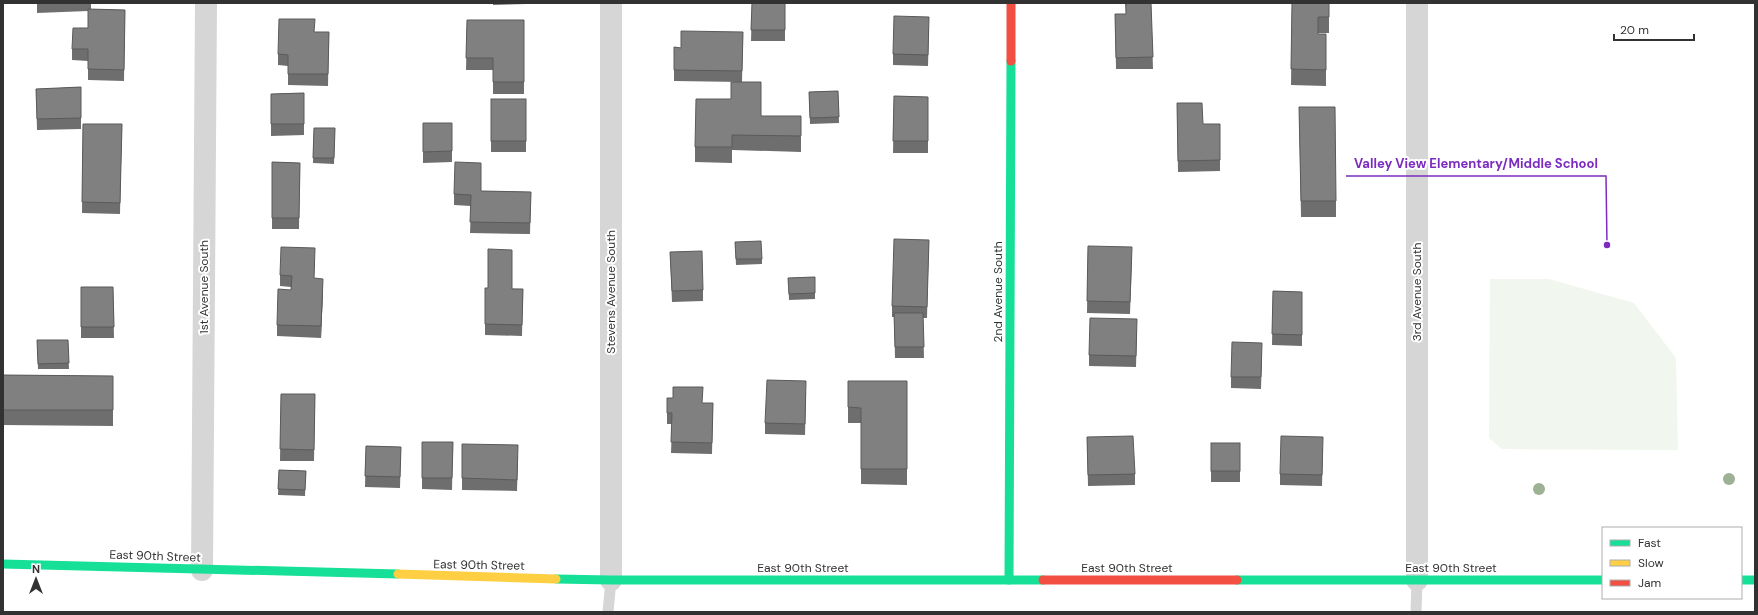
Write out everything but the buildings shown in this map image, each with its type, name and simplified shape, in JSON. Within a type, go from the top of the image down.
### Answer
[{"type":"street","name":"1st Avenue South","points":[[202,570],[206,3]]},
{"type":"street","name":"Stevens Avenue South","points":[[611,3],[611,580]]},
{"type":"street","name":"2nd Avenue South","points":[[1009,580],[1011,3]]},
{"type":"street","name":"3rd Avenue South","points":[[1417,3],[1417,580]]},
{"type":"street","name":"East 90th Street","points":[[3,564],[611,580],[1602,580]]},
{"type":"street","points":[[3,569],[16,564]]},
{"type":"street","points":[[1742,580],[1755,580]]},
{"type":"lane","points":[[608,612],[611,580]]},
{"type":"lane","points":[[1416,612],[1417,580]]},
{"type":"shaded area","points":[[1490,279],[1549,279],[1634,303],[1676,358],[1678,450],[1502,449],[1489,438]]},
{"type":"traffic: fast","points":[[1009,580],[1011,61]]},
{"type":"traffic: fast","points":[[3,564],[398,574]]},
{"type":"traffic: fast","points":[[556,579],[1043,580]]},
{"type":"traffic: fast","points":[[1237,580],[1602,580]]},
{"type":"traffic: fast","points":[[1742,580],[1755,580]]},
{"type":"traffic: slow","points":[[398,574],[556,579]]},
{"type":"traffic: jam","points":[[1011,3],[1011,61]]},
{"type":"traffic: jam","points":[[1043,580],[1237,580]]},
{"type":"place","name":"Valley View Elementary/Middle School","points":[[1607,245]]}]
